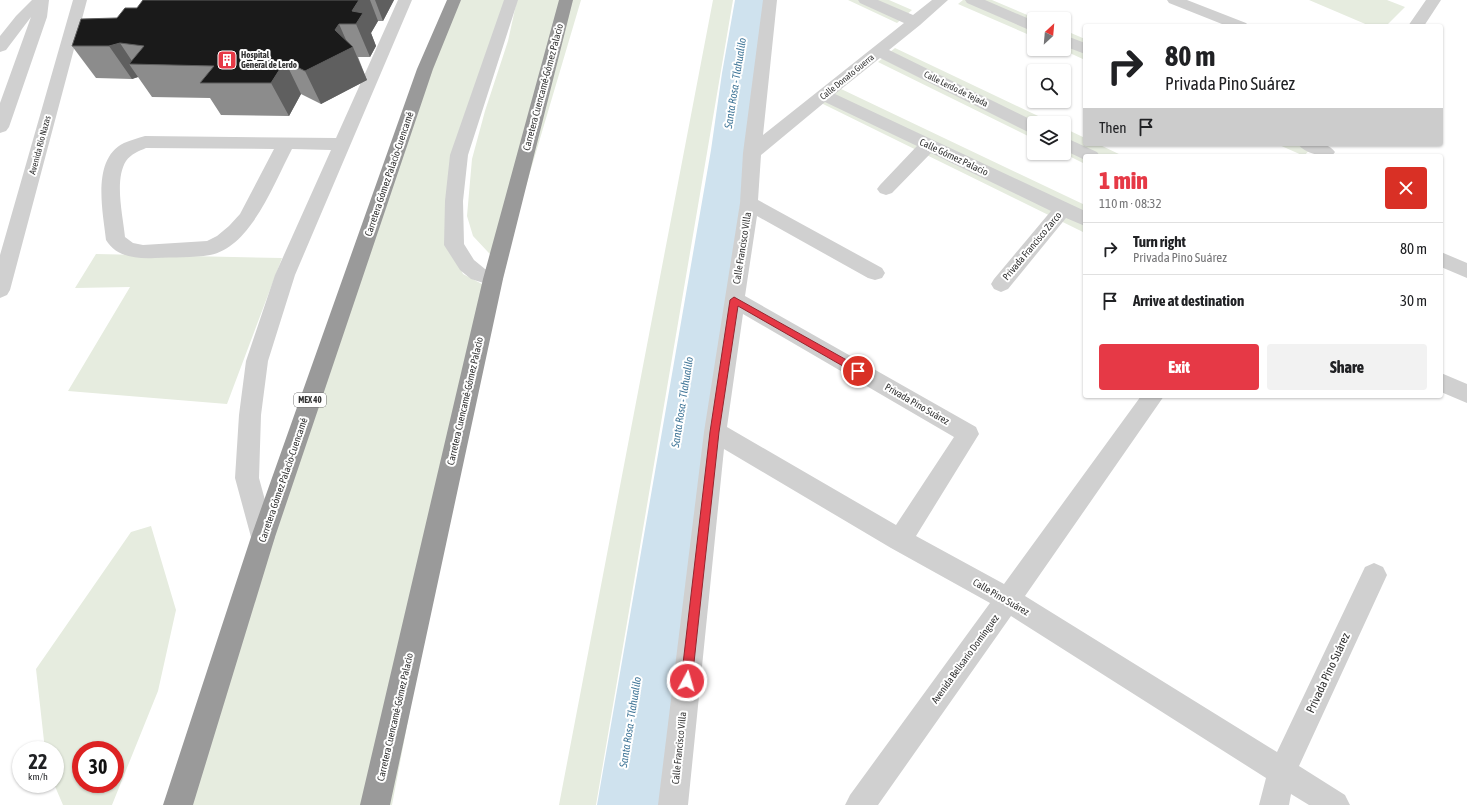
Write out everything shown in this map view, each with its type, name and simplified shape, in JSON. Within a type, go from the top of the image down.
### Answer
[{"type":"highway","name":"Carretera Gómez Palacio-Cuencamé","points":[[178,805],[263,537],[425,69],[454,0]]},
{"type":"highway","name":"Carretera Cuencamé-Gómez Palacio","points":[[375,805],[492,279],[566,0]]},
{"type":"street","points":[[0,47],[21,19],[41,0]]},
{"type":"street","points":[[0,127],[39,17],[41,0]]},
{"type":"street","name":"Avenida Río Nazas","points":[[0,290],[80,0]]},
{"type":"street","points":[[263,537],[247,478],[250,415],[257,362],[285,275],[405,0]]},
{"type":"street","points":[[492,279],[478,274],[468,265],[454,245],[454,201],[459,155],[511,0]]},
{"type":"street","name":"Calle Francisco Villa","points":[[673,805],[714,432],[749,203],[752,153],[770,0]]},
{"type":"street","points":[[865,0],[914,22]]},
{"type":"street","name":"Calle Donato Guerra","points":[[752,153],[941,0]]},
{"type":"street","points":[[972,0],[1027,24]]},
{"type":"street","points":[[1174,0],[1236,24]]},
{"type":"street","points":[[1417,24],[1434,0]]},
{"type":"street","points":[[1071,43],[1083,48]]},
{"type":"street","name":"Calle Lerdo de Tejada","points":[[878,51],[1027,125]]},
{"type":"street","name":"Calle Gómez Palacio","points":[[824,95],[1083,218]]},
{"type":"street","points":[[286,143],[247,218],[236,231],[224,241],[210,248],[143,252],[128,249],[116,240],[110,178],[119,155],[136,143],[145,142],[286,143],[342,144]]},
{"type":"street","points":[[886,189],[928,145]]},
{"type":"street","points":[[1071,146],[1087,154]]},
{"type":"street","points":[[1313,146],[1328,151]]},
{"type":"street","points":[[749,203],[875,273]]},
{"type":"street","name":"Privada Francisco Zarco","points":[[1001,284],[1063,209]]},
{"type":"street","points":[[1443,260],[1467,271]]},
{"type":"street","name":"Privada Pino Suárez","points":[[734,300],[968,434],[900,540]]},
{"type":"street","points":[[1443,383],[1467,394]]},
{"type":"street","name":"Avenida Belisario Domínguez","points":[[860,805],[1152,398]]},
{"type":"street","name":"Calle Pino Suárez","points":[[714,432],[900,540],[1007,599],[1335,805]]},
{"type":"street","name":"Privada Pino Suárez","points":[[1282,772],[1374,575]]},
{"type":"street","points":[[1274,805],[1282,772]]},
{"type":"shaded area","points":[[459,0],[506,0],[449,175],[449,241],[463,274],[497,292],[476,361],[392,805],[182,805],[405,139]]},
{"type":"shaded area","points":[[517,0],[581,0],[502,267],[473,236],[467,216],[472,159],[485,111],[508,41]]},
{"type":"shaded area","points":[[713,0],[733,0],[596,805],[559,805]]},
{"type":"shaded area","points":[[848,0],[889,0],[912,10],[897,23]]},
{"type":"shaded area","points":[[963,0],[992,0],[1027,15],[1027,34],[958,4]]},
{"type":"shaded area","points":[[1309,0],[1387,0],[1405,7],[1388,24],[1365,24]]},
{"type":"shaded area","points":[[1071,33],[1083,38],[1083,59],[1071,54]]},
{"type":"shaded area","points":[[895,48],[1038,116],[1027,116],[1027,136],[878,62]]},
{"type":"shaded area","points":[[839,88],[1083,204],[1083,232],[821,103]]},
{"type":"shaded area","points":[[1071,131],[1083,137],[1083,146],[1102,146],[1119,154],[1083,154],[1083,163],[1071,157]]},
{"type":"shaded area","points":[[1282,146],[1313,146],[1306,154],[1300,154]]},
{"type":"shaded area","points":[[96,254],[282,258],[227,404],[68,391],[130,287],[75,288]]},
{"type":"shaded area","points":[[151,526],[176,610],[158,691],[124,775],[124,741],[72,741],[72,793],[117,793],[112,805],[63,805],[58,793],[64,793],[64,741],[44,741],[36,669],[131,532]]},
{"type":"water","name":"Santa Rosa - Tlahualilo","points":[[735,0],[766,0],[748,147],[659,805],[597,805],[711,150],[722,73]]},
{"type":"building","points":[[143,0],[359,0],[352,11],[363,13],[356,24],[339,24],[335,30],[353,47],[305,71],[285,61],[271,83],[200,83],[214,66],[129,64],[144,46],[120,43],[109,46],[72,46],[81,19],[117,18],[125,8],[137,8]]},
{"type":"place","name":"Hospital General de Lerdo","points":[[227,60]]},
{"type":"route","points":[[687,681],[714,432],[734,300],[858,371]]}]
